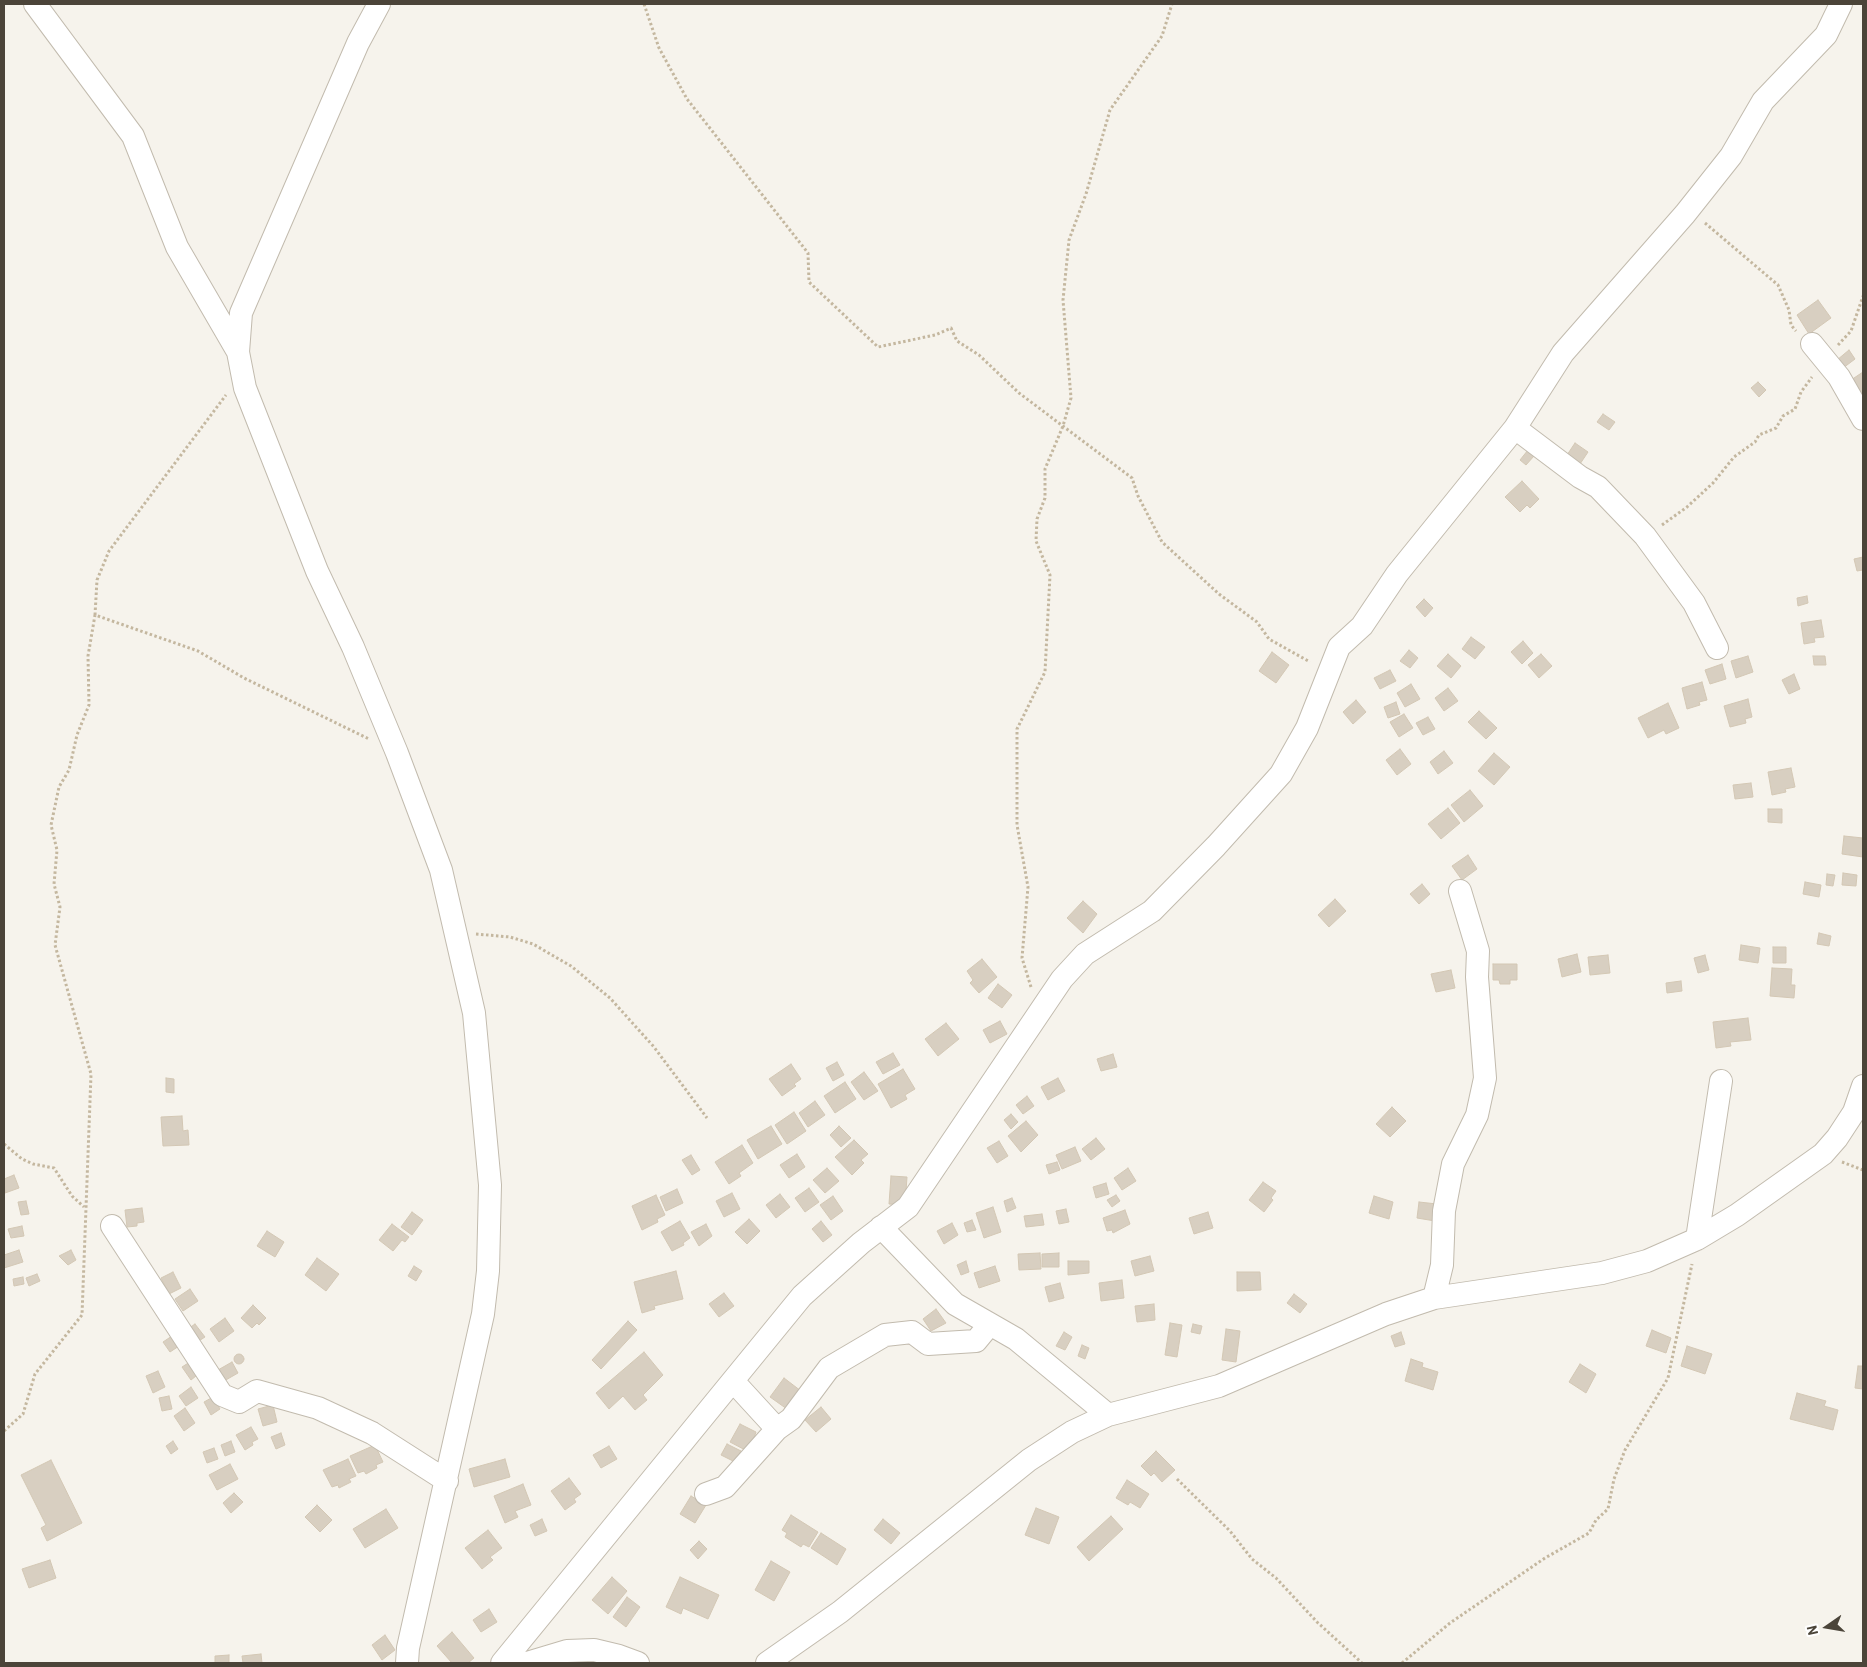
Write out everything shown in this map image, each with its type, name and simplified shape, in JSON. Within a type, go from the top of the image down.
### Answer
[{"type":"street","points":[[35,4],[133,136],[176,247],[238,352]]},
{"type":"street","points":[[379,4],[358,43],[241,313],[238,352],[246,388],[316,571],[353,647],[397,753],[441,870],[474,1013],[490,1195],[488,1271],[483,1314],[408,1648],[407,1663]]},
{"type":"street","points":[[502,1663],[802,1296],[881,1227],[908,1207],[1062,979],[1085,954],[1152,911],[1216,846],[1280,774],[1307,728],[1330,667],[1340,647],[1362,626],[1397,574],[1515,428],[1563,353],[1685,214],[1731,156],[1763,101],[1826,35],[1841,4]]},
{"type":"street","points":[[1818,351],[1839,377],[1863,419]]},
{"type":"street","points":[[1515,428],[1580,477],[1598,487],[1645,536],[1694,603],[1717,648]]},
{"type":"street","points":[[1434,1298],[1442,1265],[1444,1212],[1453,1164],[1477,1115],[1486,1078],[1477,977],[1478,951],[1460,891]]},
{"type":"street","points":[[1697,1239],[1721,1081]]},
{"type":"street","points":[[767,1663],[840,1612],[1030,1460],[1072,1432],[1108,1415],[1219,1386],[1386,1314],[1434,1298],[1602,1273],[1647,1261],[1697,1239],[1737,1215],[1823,1154],[1837,1138],[1854,1112],[1863,1086]]},
{"type":"street","points":[[112,1226],[222,1395],[238,1402],[257,1390],[318,1408],[372,1433],[447,1481]]},
{"type":"street","points":[[881,1227],[955,1304],[1016,1339],[1108,1415]]},
{"type":"street","points":[[706,1494],[725,1487],[777,1429],[791,1419],[829,1368],[885,1335],[912,1332],[928,1344],[976,1341],[990,1324]]},
{"type":"street","points":[[733,1381],[777,1429]]},
{"type":"street","points":[[527,1663],[567,1657],[594,1650],[638,1663]]},
{"type":"path","points":[[644,4],[659,48],[686,99],[808,253],[808,282],[878,347],[935,335],[951,328],[957,341],[979,355],[1019,392],[1132,478],[1138,496],[1162,542],[1219,594],[1257,622],[1269,639],[1304,660],[1330,667]]},
{"type":"path","points":[[1039,1014],[1022,958],[1028,887],[1017,825],[1017,728],[1045,672],[1050,575],[1036,541],[1037,518],[1045,498],[1045,469],[1063,426],[1071,398],[1062,300],[1069,240],[1086,194],[1110,110],[1162,36],[1172,4]]},
{"type":"path","points":[[1685,214],[1707,224],[1778,285],[1789,310],[1791,325],[1818,351]]},
{"type":"path","points":[[1645,536],[1687,507],[1713,483],[1734,457],[1754,442],[1759,435],[1776,428],[1783,416],[1795,408],[1818,351],[1852,331],[1863,296]]},
{"type":"path","points":[[4,1431],[23,1414],[35,1374],[82,1315],[92,1074],[54,945],[60,907],[54,884],[57,850],[50,825],[59,787],[69,770],[77,735],[89,705],[88,656],[95,615],[97,580],[109,551],[225,398],[228,389]]},
{"type":"path","points":[[95,615],[198,651],[261,687],[397,753]]},
{"type":"path","points":[[455,932],[510,937],[533,944],[571,966],[610,998],[654,1047],[707,1118]]},
{"type":"path","points":[[4,1144],[28,1161],[54,1168],[72,1196],[85,1208]]},
{"type":"path","points":[[1402,1663],[1450,1623],[1545,1558],[1589,1534],[1596,1520],[1608,1510],[1614,1479],[1624,1450],[1668,1378],[1697,1239]]},
{"type":"path","points":[[1177,1479],[1230,1532],[1252,1559],[1276,1578],[1317,1622],[1362,1663]]},
{"type":"building","points":[[1818,300],[1831,318],[1809,334],[1797,315]]},
{"type":"building","points":[[1849,350],[1855,359],[1843,368],[1837,360]]},
{"type":"building","points":[[1863,372],[1863,393],[1860,395],[1851,380]]},
{"type":"building","points":[[1758,382],[1766,390],[1759,397],[1751,388]]},
{"type":"building","points":[[1603,414],[1615,422],[1609,430],[1597,422]]},
{"type":"building","points":[[1575,443],[1588,452],[1580,464],[1567,455]]},
{"type":"building","points":[[1528,450],[1534,456],[1526,465],[1520,460]]},
{"type":"building","points":[[1522,481],[1539,499],[1530,508],[1527,505],[1520,512],[1505,497]]},
{"type":"building","points":[[1863,557],[1863,570],[1857,571],[1854,559]]},
{"type":"building","points":[[1807,596],[1808,603],[1798,606],[1797,598]]},
{"type":"building","points":[[1424,599],[1433,608],[1425,617],[1416,607]]},
{"type":"building","points":[[1821,620],[1824,637],[1814,638],[1815,642],[1804,644],[1801,623]]},
{"type":"building","points":[[1471,637],[1485,647],[1475,659],[1462,649]]},
{"type":"building","points":[[1523,641],[1533,653],[1522,664],[1511,652]]},
{"type":"building","points":[[1409,650],[1418,658],[1410,668],[1400,661]]},
{"type":"building","points":[[1272,652],[1289,665],[1276,683],[1259,671]]},
{"type":"building","points":[[1448,654],[1461,666],[1451,678],[1437,666]]},
{"type":"building","points":[[1541,654],[1552,666],[1539,678],[1528,665]]},
{"type":"building","points":[[1748,656],[1753,672],[1736,678],[1731,661]]},
{"type":"building","points":[[1813,656],[1825,656],[1826,665],[1814,665]]},
{"type":"building","points":[[1722,664],[1726,679],[1710,684],[1705,670]]},
{"type":"building","points":[[1390,670],[1396,681],[1380,689],[1374,678]]},
{"type":"building","points":[[1794,674],[1800,689],[1789,694],[1782,680]]},
{"type":"building","points":[[1702,682],[1707,700],[1699,702],[1700,705],[1687,709],[1682,688]]},
{"type":"building","points":[[1411,684],[1420,699],[1405,707],[1397,693]]},
{"type":"building","points":[[1448,688],[1458,701],[1444,711],[1435,698]]},
{"type":"building","points":[[1748,699],[1752,717],[1745,719],[1746,723],[1730,727],[1724,706]]},
{"type":"building","points":[[1356,700],[1366,712],[1353,724],[1343,712]]},
{"type":"building","points":[[1396,702],[1400,714],[1388,718],[1384,707]]},
{"type":"building","points":[[1668,703],[1679,728],[1666,734],[1664,730],[1648,738],[1638,718]]},
{"type":"building","points":[[1479,711],[1497,728],[1486,739],[1468,722]]},
{"type":"building","points":[[1404,714],[1413,728],[1399,737],[1390,722]]},
{"type":"building","points":[[1428,717],[1435,729],[1423,735],[1416,723]]},
{"type":"building","points":[[1400,749],[1411,764],[1397,775],[1386,760]]},
{"type":"building","points":[[1444,751],[1453,763],[1438,774],[1430,762]]},
{"type":"building","points":[[1494,753],[1510,767],[1494,785],[1478,771]]},
{"type":"building","points":[[1791,768],[1795,787],[1785,789],[1786,792],[1772,795],[1768,772]]},
{"type":"building","points":[[1751,783],[1753,797],[1735,799],[1733,785]]},
{"type":"building","points":[[1470,790],[1483,806],[1464,822],[1451,805]]},
{"type":"building","points":[[1448,808],[1460,823],[1441,839],[1428,824]]},
{"type":"building","points":[[1768,809],[1782,809],[1782,823],[1768,822]]},
{"type":"building","points":[[1844,836],[1863,838],[1863,857],[1842,854]]},
{"type":"building","points":[[1468,855],[1477,869],[1462,880],[1452,866]]},
{"type":"building","points":[[1843,873],[1857,875],[1856,886],[1842,885]]},
{"type":"building","points":[[1827,874],[1835,875],[1833,886],[1826,885]]},
{"type":"building","points":[[1805,882],[1821,885],[1819,897],[1803,894]]},
{"type":"building","points":[[1422,884],[1430,894],[1419,904],[1410,894]]},
{"type":"building","points":[[1335,899],[1346,911],[1329,927],[1318,915]]},
{"type":"building","points":[[1083,901],[1097,914],[1083,933],[1067,918]]},
{"type":"building","points":[[1819,933],[1831,936],[1829,946],[1817,944]]},
{"type":"building","points":[[1741,945],[1760,948],[1758,963],[1739,960]]},
{"type":"building","points":[[1773,947],[1786,947],[1786,963],[1773,963]]},
{"type":"building","points":[[1577,954],[1581,972],[1562,977],[1558,959]]},
{"type":"building","points":[[1608,955],[1610,973],[1590,975],[1588,957]]},
{"type":"building","points":[[1705,955],[1709,970],[1698,973],[1694,958]]},
{"type":"building","points":[[982,959],[997,977],[979,993],[970,983],[973,980],[967,971]]},
{"type":"building","points":[[1493,964],[1517,964],[1517,980],[1510,980],[1510,984],[1500,984],[1499,980],[1493,980]]},
{"type":"building","points":[[1772,968],[1792,969],[1791,985],[1795,985],[1794,998],[1770,996]]},
{"type":"building","points":[[1451,970],[1455,988],[1436,992],[1431,974]]},
{"type":"building","points":[[1681,981],[1682,991],[1667,993],[1666,983]]},
{"type":"building","points":[[998,984],[1012,995],[1002,1008],[988,998]]},
{"type":"building","points":[[1748,1018],[1751,1040],[1730,1042],[1731,1046],[1716,1048],[1713,1022]]},
{"type":"building","points":[[1000,1021],[1007,1034],[990,1043],[983,1030]]},
{"type":"building","points":[[946,1023],[959,1039],[938,1056],[925,1039]]},
{"type":"building","points":[[893,1053],[900,1065],[883,1074],[876,1062]]},
{"type":"building","points":[[1113,1054],[1117,1067],[1101,1071],[1097,1059]]},
{"type":"building","points":[[837,1062],[844,1075],[833,1081],[826,1068]]},
{"type":"building","points":[[791,1064],[801,1079],[794,1084],[796,1086],[782,1096],[769,1079]]},
{"type":"building","points":[[903,1069],[915,1089],[905,1095],[907,1099],[891,1108],[878,1084]]},
{"type":"building","points":[[864,1072],[878,1091],[864,1100],[851,1082]]},
{"type":"building","points":[[166,1078],[174,1079],[174,1093],[166,1092]]},
{"type":"building","points":[[1058,1078],[1065,1091],[1048,1100],[1041,1087]]},
{"type":"building","points":[[845,1082],[856,1099],[835,1113],[824,1096]]},
{"type":"building","points":[[1027,1096],[1034,1106],[1023,1114],[1016,1105]]},
{"type":"building","points":[[815,1101],[825,1115],[808,1127],[799,1113]]},
{"type":"building","points":[[1392,1107],[1406,1121],[1390,1137],[1376,1124]]},
{"type":"building","points":[[794,1112],[806,1131],[787,1144],[775,1125]]},
{"type":"building","points":[[1011,1114],[1018,1122],[1011,1129],[1004,1120]]},
{"type":"building","points":[[182,1116],[183,1131],[188,1130],[189,1145],[163,1146],[161,1117]]},
{"type":"building","points":[[1026,1121],[1038,1135],[1021,1152],[1008,1136]]},
{"type":"building","points":[[771,1126],[782,1144],[758,1159],[747,1140]]},
{"type":"building","points":[[839,1126],[851,1138],[841,1147],[830,1135]]},
{"type":"building","points":[[1096,1138],[1105,1149],[1091,1160],[1082,1149]]},
{"type":"building","points":[[854,1140],[868,1154],[861,1160],[864,1163],[852,1175],[835,1157]]},
{"type":"building","points":[[999,1141],[1008,1156],[997,1163],[987,1148]]},
{"type":"building","points":[[742,1145],[753,1163],[739,1173],[741,1176],[729,1184],[715,1162]]},
{"type":"building","points":[[1075,1147],[1081,1161],[1062,1169],[1056,1155]]},
{"type":"building","points":[[797,1154],[805,1167],[789,1178],[780,1165]]},
{"type":"building","points":[[691,1155],[700,1170],[692,1175],[682,1160]]},
{"type":"building","points":[[1057,1162],[1060,1170],[1049,1174],[1046,1165]]},
{"type":"building","points":[[827,1168],[839,1181],[825,1193],[813,1180]]},
{"type":"building","points":[[1128,1168],[1136,1181],[1122,1190],[1114,1178]]},
{"type":"building","points":[[14,1175],[19,1188],[5,1193],[4,1179]]},
{"type":"building","points":[[891,1176],[907,1177],[905,1205],[889,1204]]},
{"type":"building","points":[[1263,1182],[1276,1191],[1271,1198],[1273,1200],[1264,1212],[1249,1200]]},
{"type":"building","points":[[1106,1183],[1109,1194],[1096,1198],[1093,1187]]},
{"type":"building","points":[[809,1188],[819,1202],[805,1212],[795,1198]]},
{"type":"building","points":[[677,1189],[683,1203],[666,1211],[660,1197]]},
{"type":"building","points":[[732,1193],[740,1209],[724,1217],[716,1201]]},
{"type":"building","points":[[780,1194],[790,1207],[776,1218],[766,1205]]},
{"type":"building","points":[[656,1195],[665,1215],[657,1219],[658,1222],[642,1230],[632,1206]]},
{"type":"building","points":[[1116,1195],[1120,1201],[1112,1207],[1107,1200]]},
{"type":"building","points":[[833,1196],[843,1211],[831,1220],[820,1205]]},
{"type":"building","points":[[1374,1196],[1393,1202],[1389,1219],[1369,1213]]},
{"type":"building","points":[[1012,1198],[1016,1208],[1007,1212],[1004,1201]]},
{"type":"building","points":[[26,1201],[29,1214],[21,1215],[18,1202]]},
{"type":"building","points":[[1419,1202],[1437,1204],[1435,1221],[1417,1218]]},
{"type":"building","points":[[993,1207],[1001,1232],[984,1238],[976,1213]]},
{"type":"building","points":[[142,1208],[144,1222],[137,1223],[137,1226],[127,1227],[125,1210]]},
{"type":"building","points":[[1066,1209],[1069,1222],[1059,1224],[1056,1211]]},
{"type":"building","points":[[1125,1210],[1130,1224],[1113,1233],[1112,1230],[1107,1231],[1103,1218]]},
{"type":"building","points":[[412,1212],[423,1220],[412,1235],[401,1227]]},
{"type":"building","points":[[1208,1212],[1213,1228],[1194,1234],[1189,1218]]},
{"type":"building","points":[[1042,1214],[1044,1225],[1026,1227],[1024,1216]]},
{"type":"building","points":[[749,1219],[760,1231],[747,1244],[735,1232]]},
{"type":"building","points":[[972,1220],[976,1230],[967,1232],[964,1223]]},
{"type":"building","points":[[680,1221],[690,1238],[683,1243],[684,1245],[672,1251],[661,1232]]},
{"type":"building","points":[[821,1221],[832,1235],[823,1242],[812,1229]]},
{"type":"building","points":[[952,1223],[958,1235],[944,1244],[937,1231]]},
{"type":"building","points":[[392,1224],[409,1237],[405,1242],[402,1240],[393,1251],[379,1240]]},
{"type":"building","points":[[706,1224],[712,1236],[699,1246],[691,1232]]},
{"type":"building","points":[[22,1226],[24,1236],[11,1238],[8,1229]]},
{"type":"building","points":[[267,1231],[284,1242],[275,1257],[257,1246]]},
{"type":"building","points":[[19,1250],[23,1262],[4,1268],[4,1255]]},
{"type":"building","points":[[71,1250],[76,1260],[68,1265],[59,1256]]},
{"type":"building","points":[[1040,1253],[1041,1269],[1019,1270],[1018,1254]]},
{"type":"building","points":[[1059,1253],[1059,1267],[1042,1267],[1042,1254]]},
{"type":"building","points":[[1150,1256],[1154,1271],[1135,1276],[1131,1261]]},
{"type":"building","points":[[317,1258],[339,1274],[326,1291],[305,1275]]},
{"type":"building","points":[[966,1261],[969,1272],[961,1275],[957,1265]]},
{"type":"building","points":[[1068,1261],[1089,1261],[1089,1273],[1068,1275]]},
{"type":"building","points":[[414,1266],[422,1271],[416,1281],[408,1276]]},
{"type":"building","points":[[995,1266],[1000,1281],[979,1288],[974,1273]]},
{"type":"building","points":[[676,1271],[683,1299],[654,1306],[655,1309],[642,1313],[634,1282]]},
{"type":"building","points":[[173,1272],[181,1288],[169,1294],[161,1278]]},
{"type":"building","points":[[1237,1272],[1260,1272],[1261,1290],[1237,1291]]},
{"type":"building","points":[[37,1274],[40,1281],[29,1286],[26,1278]]},
{"type":"building","points":[[23,1277],[24,1284],[14,1286],[13,1279]]},
{"type":"building","points":[[1122,1280],[1124,1298],[1101,1301],[1099,1283]]},
{"type":"building","points":[[1060,1283],[1064,1298],[1049,1302],[1045,1287]]},
{"type":"building","points":[[190,1289],[198,1301],[183,1311],[175,1299]]},
{"type":"building","points":[[724,1293],[734,1306],[719,1317],[709,1304]]},
{"type":"building","points":[[1294,1294],[1307,1304],[1300,1313],[1287,1303]]},
{"type":"building","points":[[1154,1304],[1155,1320],[1137,1322],[1135,1306]]},
{"type":"building","points":[[253,1305],[266,1318],[259,1325],[257,1323],[252,1328],[241,1318]]},
{"type":"building","points":[[936,1309],[946,1323],[931,1331],[923,1319]]},
{"type":"building","points":[[225,1318],[234,1331],[219,1342],[210,1329]]},
{"type":"building","points":[[628,1321],[637,1330],[601,1369],[592,1360]]},
{"type":"building","points":[[1170,1323],[1182,1325],[1177,1357],[1165,1355]]},
{"type":"building","points":[[195,1324],[205,1337],[194,1344],[185,1331]]},
{"type":"building","points":[[1193,1324],[1202,1326],[1200,1334],[1191,1332]]},
{"type":"building","points":[[1226,1329],[1240,1331],[1236,1362],[1222,1360]]},
{"type":"building","points":[[1652,1330],[1671,1338],[1666,1353],[1646,1346]]},
{"type":"building","points":[[1064,1332],[1072,1337],[1065,1350],[1056,1346]]},
{"type":"building","points":[[1401,1332],[1405,1344],[1395,1347],[1391,1336]]},
{"type":"building","points":[[172,1336],[179,1346],[170,1352],[163,1342]]},
{"type":"building","points":[[1082,1345],[1089,1348],[1085,1359],[1078,1356]]},
{"type":"building","points":[[1687,1346],[1712,1354],[1705,1374],[1681,1366]]},
{"type":"building","points":[[644,1352],[663,1375],[643,1395],[647,1400],[635,1410],[623,1396],[609,1409],[596,1393]]},
{"type":"building","points":[[237,1354],[241,1354],[244,1359],[243,1363],[237,1364],[234,1361],[234,1357]]},
{"type":"building","points":[[1411,1359],[1423,1363],[1422,1367],[1438,1372],[1433,1390],[1405,1381]]},
{"type":"building","points":[[193,1360],[201,1372],[191,1380],[182,1367]]},
{"type":"building","points":[[232,1362],[238,1373],[224,1381],[218,1370]]},
{"type":"building","points":[[1580,1364],[1596,1374],[1586,1393],[1569,1382]]},
{"type":"building","points":[[1858,1366],[1863,1366],[1863,1389],[1855,1388]]},
{"type":"building","points":[[158,1371],[165,1387],[153,1393],[146,1376]]},
{"type":"building","points":[[784,1378],[801,1391],[787,1409],[770,1397]]},
{"type":"building","points":[[191,1387],[198,1398],[186,1406],[179,1396]]},
{"type":"building","points":[[1797,1393],[1826,1401],[1824,1406],[1838,1410],[1833,1430],[1790,1419]]},
{"type":"building","points":[[169,1396],[172,1409],[162,1411],[159,1398]]},
{"type":"building","points":[[213,1397],[220,1409],[211,1415],[204,1402]]},
{"type":"building","points":[[273,1405],[277,1422],[263,1426],[258,1409]]},
{"type":"building","points":[[821,1407],[831,1419],[816,1432],[805,1420]]},
{"type":"building","points":[[185,1408],[195,1423],[184,1431],[174,1416]]},
{"type":"building","points":[[740,1424],[756,1432],[749,1452],[730,1442]]},
{"type":"building","points":[[251,1427],[258,1439],[252,1442],[253,1445],[245,1450],[236,1435]]},
{"type":"building","points":[[281,1433],[285,1445],[276,1449],[271,1437]]},
{"type":"building","points":[[173,1441],[178,1449],[171,1454],[166,1446]]},
{"type":"building","points":[[231,1441],[235,1452],[225,1456],[221,1445]]},
{"type":"building","points":[[727,1444],[741,1451],[735,1462],[721,1455]]},
{"type":"building","points":[[375,1445],[383,1462],[376,1465],[377,1468],[366,1474],[364,1471],[358,1473],[350,1456]]},
{"type":"building","points":[[609,1446],[617,1459],[601,1468],[593,1455]]},
{"type":"building","points":[[214,1448],[218,1459],[207,1463],[203,1452]]},
{"type":"building","points":[[1156,1451],[1175,1470],[1162,1482],[1154,1473],[1151,1476],[1141,1466]]},
{"type":"building","points":[[348,1459],[356,1476],[349,1479],[351,1482],[339,1488],[338,1485],[332,1487],[323,1470]]},
{"type":"building","points":[[505,1459],[510,1477],[474,1487],[469,1469]]},
{"type":"building","points":[[51,1460],[82,1523],[47,1541],[41,1528],[46,1525],[21,1475]]},
{"type":"building","points":[[230,1464],[238,1479],[217,1490],[209,1475]]},
{"type":"building","points":[[569,1478],[581,1494],[574,1499],[576,1502],[565,1510],[551,1491]]},
{"type":"building","points":[[1127,1480],[1149,1494],[1140,1508],[1130,1502],[1128,1505],[1116,1498]]},
{"type":"building","points":[[523,1484],[531,1505],[515,1511],[518,1517],[505,1523],[494,1496]]},
{"type":"building","points":[[234,1493],[243,1502],[231,1513],[223,1503]]},
{"type":"building","points":[[691,1496],[706,1505],[695,1523],[680,1514]]},
{"type":"building","points":[[317,1505],[332,1520],[320,1532],[305,1517]]},
{"type":"building","points":[[1036,1508],[1059,1517],[1049,1544],[1025,1535]]},
{"type":"building","points":[[386,1509],[398,1528],[365,1548],[353,1529]]},
{"type":"building","points":[[791,1515],[818,1532],[809,1547],[803,1544],[801,1547],[785,1537],[787,1533],[782,1530]]},
{"type":"building","points":[[1111,1516],[1123,1529],[1089,1561],[1077,1547]]},
{"type":"building","points":[[542,1519],[547,1531],[535,1536],[530,1525]]},
{"type":"building","points":[[883,1519],[900,1533],[891,1544],[874,1530]]},
{"type":"building","points":[[488,1530],[502,1548],[490,1557],[493,1560],[482,1569],[465,1548]]},
{"type":"building","points":[[821,1533],[846,1549],[837,1565],[811,1548]]},
{"type":"building","points":[[699,1541],[707,1549],[698,1559],[690,1550]]},
{"type":"building","points":[[50,1560],[56,1578],[29,1588],[22,1569]]},
{"type":"building","points":[[771,1561],[790,1572],[774,1601],[755,1590]]},
{"type":"building","points":[[612,1577],[627,1591],[608,1614],[592,1600]]},
{"type":"building","points":[[680,1577],[719,1595],[708,1619],[683,1608],[681,1614],[666,1607]]},
{"type":"building","points":[[627,1597],[640,1607],[626,1627],[613,1617]]},
{"type":"building","points":[[489,1609],[497,1622],[481,1632],[473,1620]]},
{"type":"building","points":[[452,1632],[474,1658],[468,1663],[452,1663],[437,1646]]},
{"type":"building","points":[[385,1635],[395,1650],[382,1660],[372,1645]]},
{"type":"building","points":[[261,1654],[262,1663],[243,1663],[242,1656]]},
{"type":"building","points":[[229,1655],[229,1663],[215,1663],[215,1656]]}]
